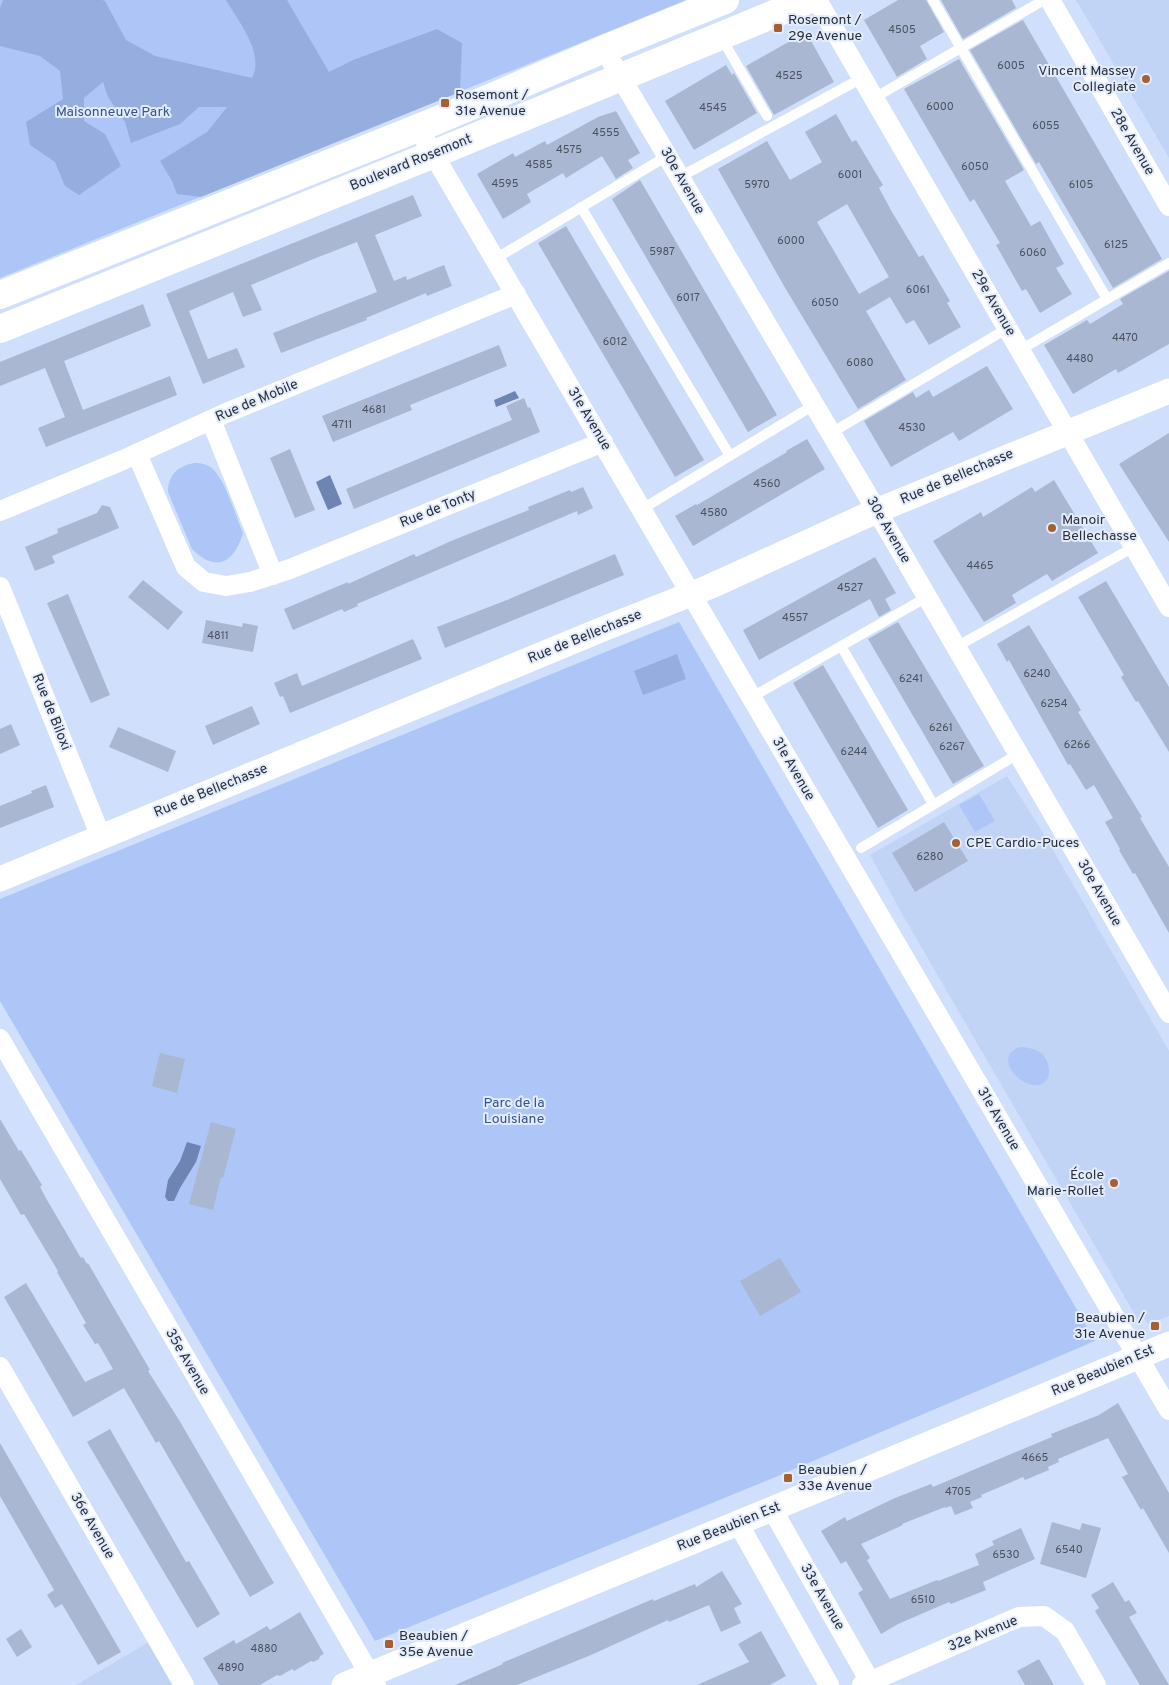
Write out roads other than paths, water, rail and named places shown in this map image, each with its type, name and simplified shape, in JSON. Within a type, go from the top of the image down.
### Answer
[{"type":"main road","name":"Boulevard Rosemont","points":[[725,0],[418,128],[0,295],[7,326],[434,154],[808,0]]},
{"type":"street","name":"29e Avenue","points":[[817,0],[1169,606]]},
{"type":"street","name":"28e Avenue","points":[[1050,0],[1169,206]]},
{"type":"street","name":"30e Avenue","points":[[604,49],[927,597],[1169,1013]]},
{"type":"street","name":"31e Avenue","points":[[418,128],[1169,1410]]},
{"type":"street","name":"Rue de Mobile","points":[[0,511],[137,454],[211,420],[516,294]]},
{"type":"street","name":"Rue de Bellechasse","points":[[0,879],[691,594],[876,511],[1169,391]]},
{"type":"street","points":[[211,420],[273,575]]},
{"type":"street","name":"Rue de Tonty","points":[[137,454],[186,567],[204,582],[226,586],[250,582],[273,575],[602,442]]},
{"type":"street","name":"Rue de Biloxi","points":[[0,587],[102,836]]},
{"type":"street","name":"35e Avenue","points":[[0,1039],[373,1680]]},
{"type":"street","name":"Rue Beaubien Est","points":[[344,1685],[373,1680],[738,1523],[1169,1344]]},
{"type":"street","name":"36e Avenue","points":[[0,1367],[184,1685]]},
{"type":"street","name":"33e Avenue","points":[[772,1509],[868,1684]]},
{"type":"street","points":[[738,1523],[829,1685]]},
{"type":"street","name":"32e Avenue","points":[[868,1684],[1019,1617],[1044,1616],[1065,1631],[1096,1685]]},
{"type":"lane","points":[[933,0],[1107,299]]},
{"type":"lane","points":[[874,98],[1044,0]]},
{"type":"lane","points":[[720,36],[768,116]]},
{"type":"lane","points":[[680,178],[862,78]]},
{"type":"lane","points":[[495,259],[667,156]]},
{"type":"lane","points":[[581,207],[730,456]]},
{"type":"lane","points":[[1020,350],[1169,263]]},
{"type":"lane","points":[[830,433],[1008,328]]},
{"type":"lane","points":[[642,509],[814,405]]},
{"type":"lane","points":[[956,647],[1134,547]]},
{"type":"lane","points":[[752,698],[927,597]]},
{"type":"lane","points":[[841,646],[933,804]]},
{"type":"lane","points":[[861,848],[1018,754]]},
{"type":"place","name":"Rosemont / 29e Avenue","points":[[778,28]]},
{"type":"place","name":"Vincent Massey Collegiate","points":[[1146,79]]},
{"type":"place","name":"Rosemont / 31e Avenue","points":[[445,103]]},
{"type":"place","name":"Manoir Bellechasse","points":[[1052,528]]},
{"type":"place","name":"CPE Cardio-Puces","points":[[956,843]]},
{"type":"place","name":"École Marie-Rollet","points":[[1114,1183]]},
{"type":"place","name":"Beaubien / 31e Avenue","points":[[1155,1326]]},
{"type":"place","name":"Beaubien / 33e Avenue","points":[[788,1478]]},
{"type":"place","name":"Beaubien / 35e Avenue","points":[[389,1644]]},
{"type":"park label","name":"Maisonneuve Park","points":[[113,112]]},
{"type":"park label","name":"Parc de la Louisiane","points":[[514,1112]]}]
